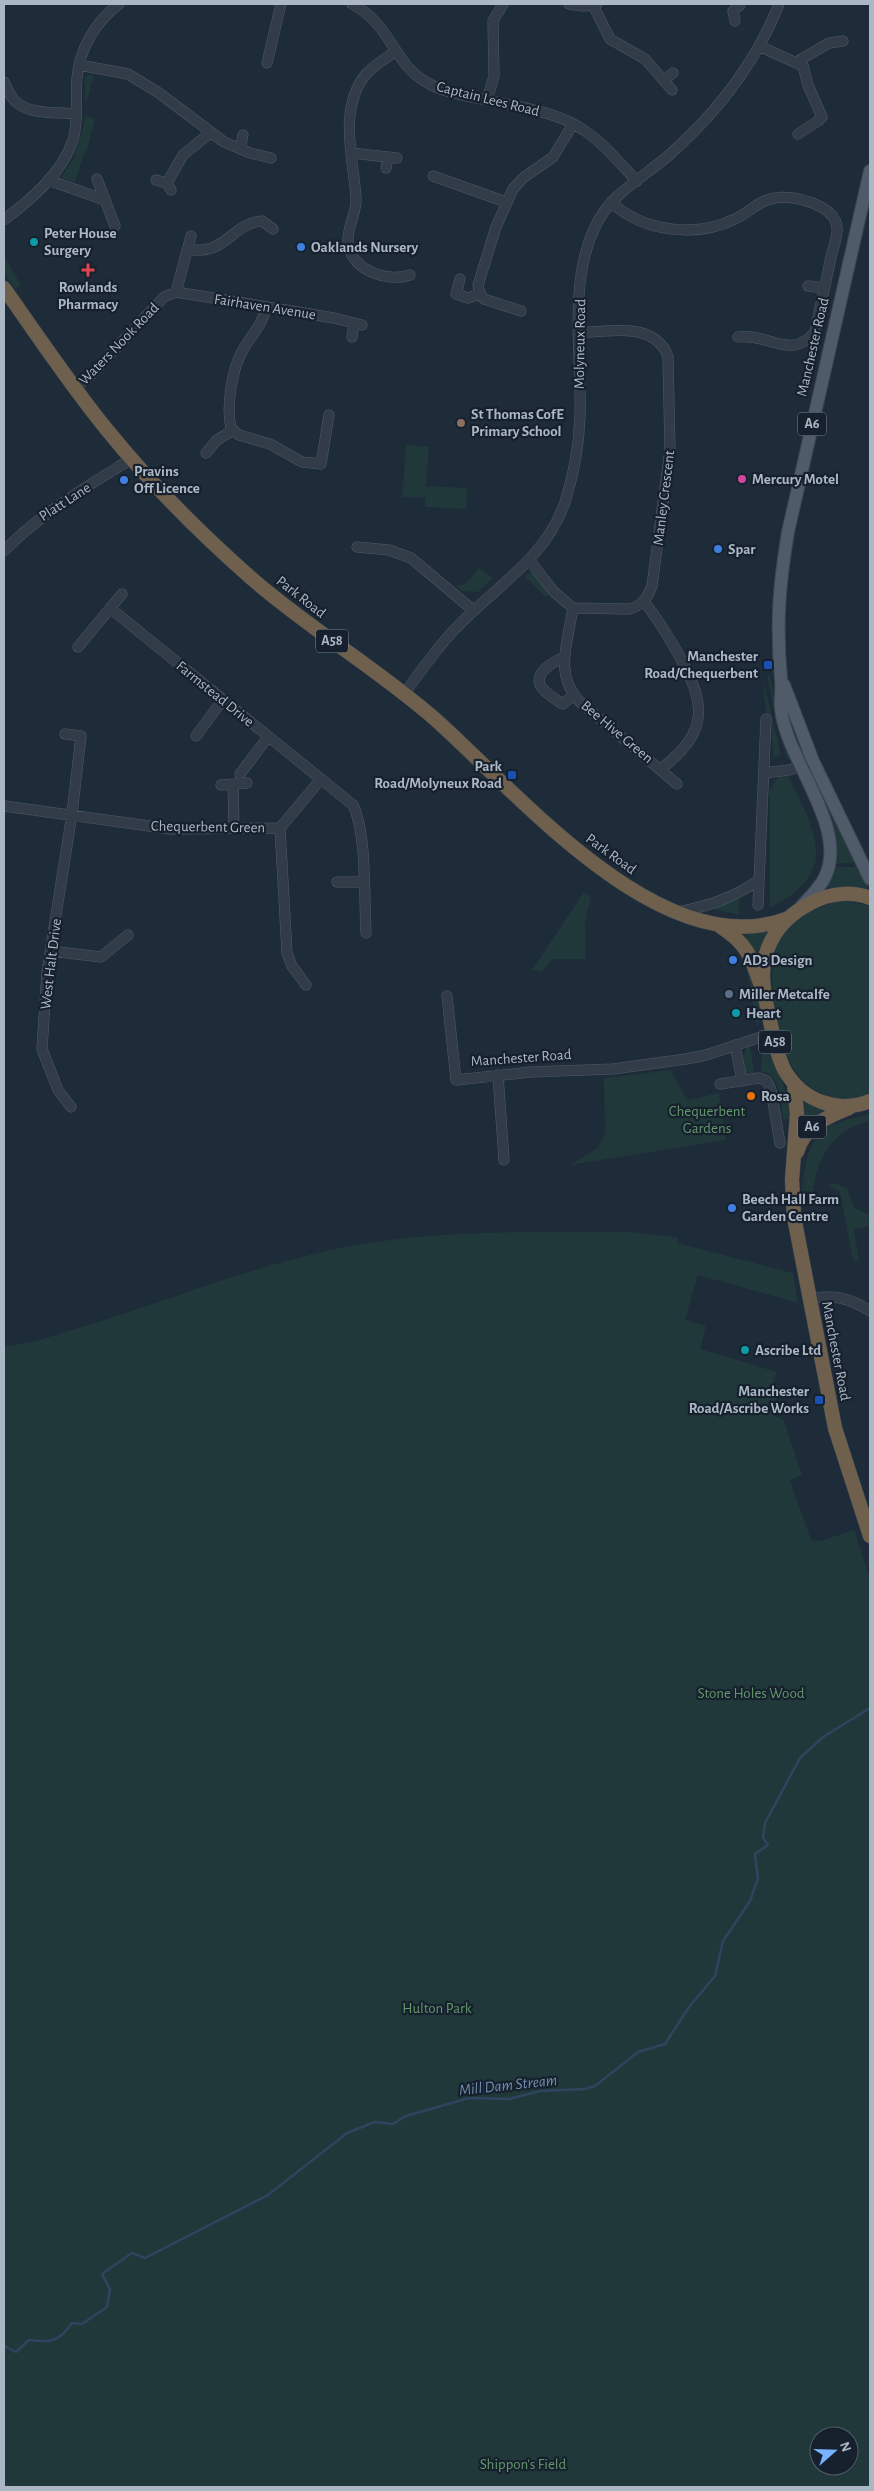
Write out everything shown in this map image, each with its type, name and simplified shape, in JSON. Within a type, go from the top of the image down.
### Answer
[{"type":"highway","name":"Park Road","points":[[4,288],[75,388],[131,459],[189,522],[249,576],[301,618],[435,719],[524,803],[599,869],[637,892],[678,912],[720,926],[754,928],[786,919]]},
{"type":"highway","name":"A58","points":[[870,898],[849,894],[834,895],[817,899],[799,909],[786,919],[767,950],[763,978],[765,998],[781,1062],[794,1083],[820,1102],[834,1106],[852,1107],[870,1101]]},
{"type":"highway","name":"Park Road","points":[[720,926],[739,940],[751,956],[765,998]]},
{"type":"highway","name":"Manchester Road","points":[[794,1083],[796,1114],[794,1217],[835,1428],[870,1536]]},
{"type":"highway","name":"Manchester Road","points":[[794,1167],[799,1148],[810,1130],[826,1117],[852,1107]]},
{"type":"main road","name":"Manchester Road","points":[[799,909],[825,877],[830,850],[824,821],[800,767],[781,710],[777,610],[779,586],[788,532],[868,188],[870,171]]},
{"type":"main road","name":"Manchester Road","points":[[781,680],[813,761],[870,879]]},
{"type":"street","points":[[4,220],[48,180],[70,147],[76,130],[79,66],[93,32],[104,17],[119,4]]},
{"type":"street","points":[[267,63],[276,52],[281,4]]},
{"type":"street","name":"Captain Lees Road","points":[[352,4],[376,20],[407,68],[434,87],[459,95],[538,111],[573,124],[596,139],[637,181]]},
{"type":"street","points":[[488,100],[494,76],[493,21],[503,4]]},
{"type":"street","points":[[569,4],[595,4],[610,39],[617,45],[639,55],[672,90]]},
{"type":"street","name":"Molyneux Road","points":[[404,694],[446,639],[530,561],[557,521],[575,460],[580,414],[578,333],[587,250],[594,228],[611,202],[702,124],[740,79],[760,46],[779,4]]},
{"type":"street","points":[[798,62],[829,43],[844,41]]},
{"type":"street","points":[[760,46],[798,62],[803,66],[808,85],[822,116],[818,122],[798,134]]},
{"type":"street","points":[[396,50],[373,68],[360,84],[350,117],[356,204],[348,236],[350,249],[359,263],[377,275],[398,279],[410,275]]},
{"type":"street","points":[[79,66],[117,71],[138,79],[210,132],[240,149],[271,158]]},
{"type":"street","points":[[664,80],[673,73]]},
{"type":"street","points":[[4,82],[13,98],[22,106],[36,110],[76,114]]},
{"type":"street","points":[[521,312],[488,302],[480,294],[478,285],[506,202],[517,183],[553,157],[573,124]]},
{"type":"street","points":[[156,180],[169,187],[183,154],[210,132]]},
{"type":"street","points":[[240,149],[243,135]]},
{"type":"street","points":[[351,153],[392,157],[386,168]]},
{"type":"street","points":[[433,176],[506,202]]},
{"type":"street","points":[[48,180],[105,200]]},
{"type":"street","points":[[97,180],[115,226]]},
{"type":"street","points":[[611,202],[624,214],[635,220],[684,230],[708,228],[730,222],[761,202],[780,197],[822,206],[832,216],[838,228],[814,332],[805,343],[793,346],[751,331],[738,337]]},
{"type":"street","points":[[188,249],[204,251],[217,247],[253,222],[262,221],[272,229]]},
{"type":"street","points":[[176,292],[191,236]]},
{"type":"street","points":[[460,279],[456,294],[468,298],[480,294]]},
{"type":"street","points":[[808,286],[824,288]]},
{"type":"street","name":"Fairhaven Avenue","points":[[176,292],[358,324],[352,337]]},
{"type":"street","name":"Waters Nook Road","points":[[75,388],[91,375],[164,297],[176,292]]},
{"type":"street","points":[[266,307],[261,326],[239,357],[233,380],[230,425],[239,435],[270,444],[302,462],[321,464],[329,415]]},
{"type":"street","name":"Manley Crescent","points":[[578,333],[619,330],[636,332],[658,341],[665,348],[668,357],[670,450],[652,586],[644,602]]},
{"type":"street","points":[[206,453],[217,440],[233,430]]},
{"type":"street","name":"Platt Lane","points":[[5,547],[55,506],[131,459]]},
{"type":"street","points":[[357,547],[389,550],[411,558],[474,611]]},
{"type":"street","points":[[530,561],[554,592],[573,608],[628,610],[644,602]]},
{"type":"street","points":[[78,646],[122,594]]},
{"type":"street","name":"Bee Hive Green","points":[[644,602],[657,616],[690,676],[699,708],[697,727],[686,747],[679,756],[661,769]]},
{"type":"street","name":"Farmstead Drive","points":[[110,608],[222,701],[353,805],[356,811],[366,933]]},
{"type":"street","name":"Bee Hive Green","points":[[573,608],[564,658],[566,683],[573,695],[677,784]]},
{"type":"street","name":"Bee Hive Green","points":[[564,658],[550,663],[541,675],[539,684],[541,688],[563,704],[573,695]]},
{"type":"street","points":[[196,729],[222,701]]},
{"type":"street","points":[[758,905],[766,719]]},
{"type":"street","name":"West Halt Drive","points":[[65,734],[81,736],[72,814],[51,951],[42,1049],[58,1090],[71,1107]]},
{"type":"street","points":[[240,774],[268,737]]},
{"type":"street","points":[[764,774],[789,770],[813,761]]},
{"type":"street","points":[[280,828],[321,779]]},
{"type":"street","points":[[221,785],[247,783]]},
{"type":"street","points":[[233,784],[234,828]]},
{"type":"street","name":"Chequerbent Green","points":[[4,806],[171,829],[280,828],[287,953],[292,966],[306,985]]},
{"type":"street","points":[[678,912],[710,905],[730,898],[759,880]]},
{"type":"street","points":[[337,882],[363,882]]},
{"type":"street","points":[[51,951],[102,957],[128,934]]},
{"type":"street","name":"Manchester Road","points":[[447,996],[456,1080],[531,1072],[613,1069],[686,1060],[773,1033]]},
{"type":"street","points":[[735,1045],[742,1081]]},
{"type":"street","points":[[498,1075],[504,1160]]},
{"type":"street","points":[[720,1084],[763,1079],[770,1085],[780,1143]]},
{"type":"street","points":[[809,1299],[824,1296],[838,1297],[856,1302],[870,1311]]},
{"type":"green space","points":[[93,75],[93,79],[85,107],[85,77]]},
{"type":"green space","points":[[86,116],[95,119],[86,153],[84,153],[75,183],[61,177],[74,159]]},
{"type":"green space","points":[[4,256],[21,285],[15,289],[4,273]]},
{"type":"green space","points":[[406,445],[429,447],[425,498],[402,497]]},
{"type":"green space","points":[[426,486],[467,488],[466,509],[425,507]]},
{"type":"green space","points":[[479,568],[493,578],[478,592],[461,591],[455,585],[465,584]]},
{"type":"green space","points":[[531,571],[551,592],[546,597],[525,577]]},
{"type":"green space","points":[[767,675],[770,675],[779,726],[789,756],[788,762],[776,721]]},
{"type":"green space","points":[[764,682],[781,755],[773,758],[772,738],[765,701]]},
{"type":"green space","points":[[811,774],[815,776],[856,862],[836,864],[837,843],[834,827]]},
{"type":"green space","points":[[788,775],[813,832],[816,849],[814,865],[807,880],[793,894],[770,908],[770,790],[778,777]]},
{"type":"green space","points":[[835,867],[859,867],[870,890],[829,889],[828,885]]},
{"type":"green space","points":[[584,892],[591,897],[585,922],[586,959],[552,959],[542,972],[532,970]]},
{"type":"green space","points":[[739,895],[739,915],[709,908]]},
{"type":"green space","points":[[835,902],[849,902],[870,906],[870,1092],[848,1099],[826,1096],[816,1091],[799,1076],[789,1061],[785,1049],[773,998],[773,962],[785,932],[797,920],[814,910]]},
{"type":"green space","points":[[767,931],[756,954],[744,937],[747,932]]},
{"type":"green space","points":[[745,958],[756,983],[761,1001],[760,1019],[757,1026]]},
{"type":"green space","points":[[750,1044],[754,1073],[745,1074],[744,1055]]},
{"type":"green space","points":[[762,1050],[768,1053],[778,1069],[786,1091],[790,1119],[783,1120],[779,1090],[773,1077],[768,1073],[761,1072]]},
{"type":"green space","name":"Chequerbent Gardens","points":[[671,1070],[687,1100],[719,1093],[726,1140],[570,1165],[598,1148],[605,1133],[604,1078]]},
{"type":"green space","points":[[800,1096],[825,1109],[806,1123],[800,1120]]},
{"type":"green space","points":[[870,1114],[870,1121],[846,1131],[829,1146],[818,1167],[813,1193],[801,1195],[807,1158],[819,1134],[836,1123]]},
{"type":"green space","points":[[836,1183],[847,1188],[854,1208],[870,1215],[870,1226],[854,1229],[859,1260],[853,1261],[840,1192],[828,1185]]},
{"type":"green space","name":"Hulton Park","points":[[500,1232],[625,1232],[678,1237],[677,1243],[793,1273],[798,1303],[698,1275],[685,1320],[706,1326],[700,1349],[777,1372],[773,1384],[780,1387],[772,1414],[784,1421],[802,1475],[790,1480],[811,1540],[820,1541],[854,1530],[870,1579],[870,2487],[4,2487],[4,1347],[36,1341],[261,1268],[337,1249],[406,1238]]},
{"type":"waterway","name":"Mill Dam Stream","points":[[4,2346],[16,2352],[29,2340],[54,2340],[63,2334],[72,2323],[82,2324],[107,2307],[110,2289],[102,2274],[132,2253],[145,2258],[268,2195],[347,2133],[375,2122],[393,2124],[406,2116],[469,2098],[509,2099],[540,2091],[585,2089],[595,2086],[638,2052],[665,2044],[689,2007],[715,1976],[723,1941],[750,1901],[758,1879],[755,1854],[768,1845],[763,1838],[765,1823],[800,1758],[823,1737],[870,1708]]},
{"type":"place","name":"Peter House Surgery","points":[[34,242]]},
{"type":"place","name":"Oaklands Nursery","points":[[301,247]]},
{"type":"place","name":"Rowlands Pharmacy","points":[[88,270]]},
{"type":"place","name":"St Thomas CofE Primary School","points":[[461,423]]},
{"type":"place","name":"Mercury Motel","points":[[742,479]]},
{"type":"place","name":"Pravins Off Licence","points":[[124,480]]},
{"type":"place","name":"Spar","points":[[718,549]]},
{"type":"place","name":"Manchester Road/Chequerbent","points":[[768,665]]},
{"type":"place","name":"Park Road/Molyneux Road","points":[[512,775]]},
{"type":"place","name":"AD3 Design","points":[[733,960]]},
{"type":"place","name":"Miller Metcalfe","points":[[729,994]]},
{"type":"place","name":"Heart","points":[[736,1013]]},
{"type":"place","name":"Rosa","points":[[751,1096]]},
{"type":"place","name":"Beech Hall Farm Garden Centre","points":[[732,1208]]},
{"type":"place","name":"Ascribe Ltd","points":[[745,1350]]},
{"type":"place","name":"Manchester Road/Ascribe Works","points":[[819,1400]]},
{"type":"park label","name":"Stone Holes Wood","points":[[751,1693]]},
{"type":"park label","name":"Shippon's Field","points":[[523,2464]]}]
